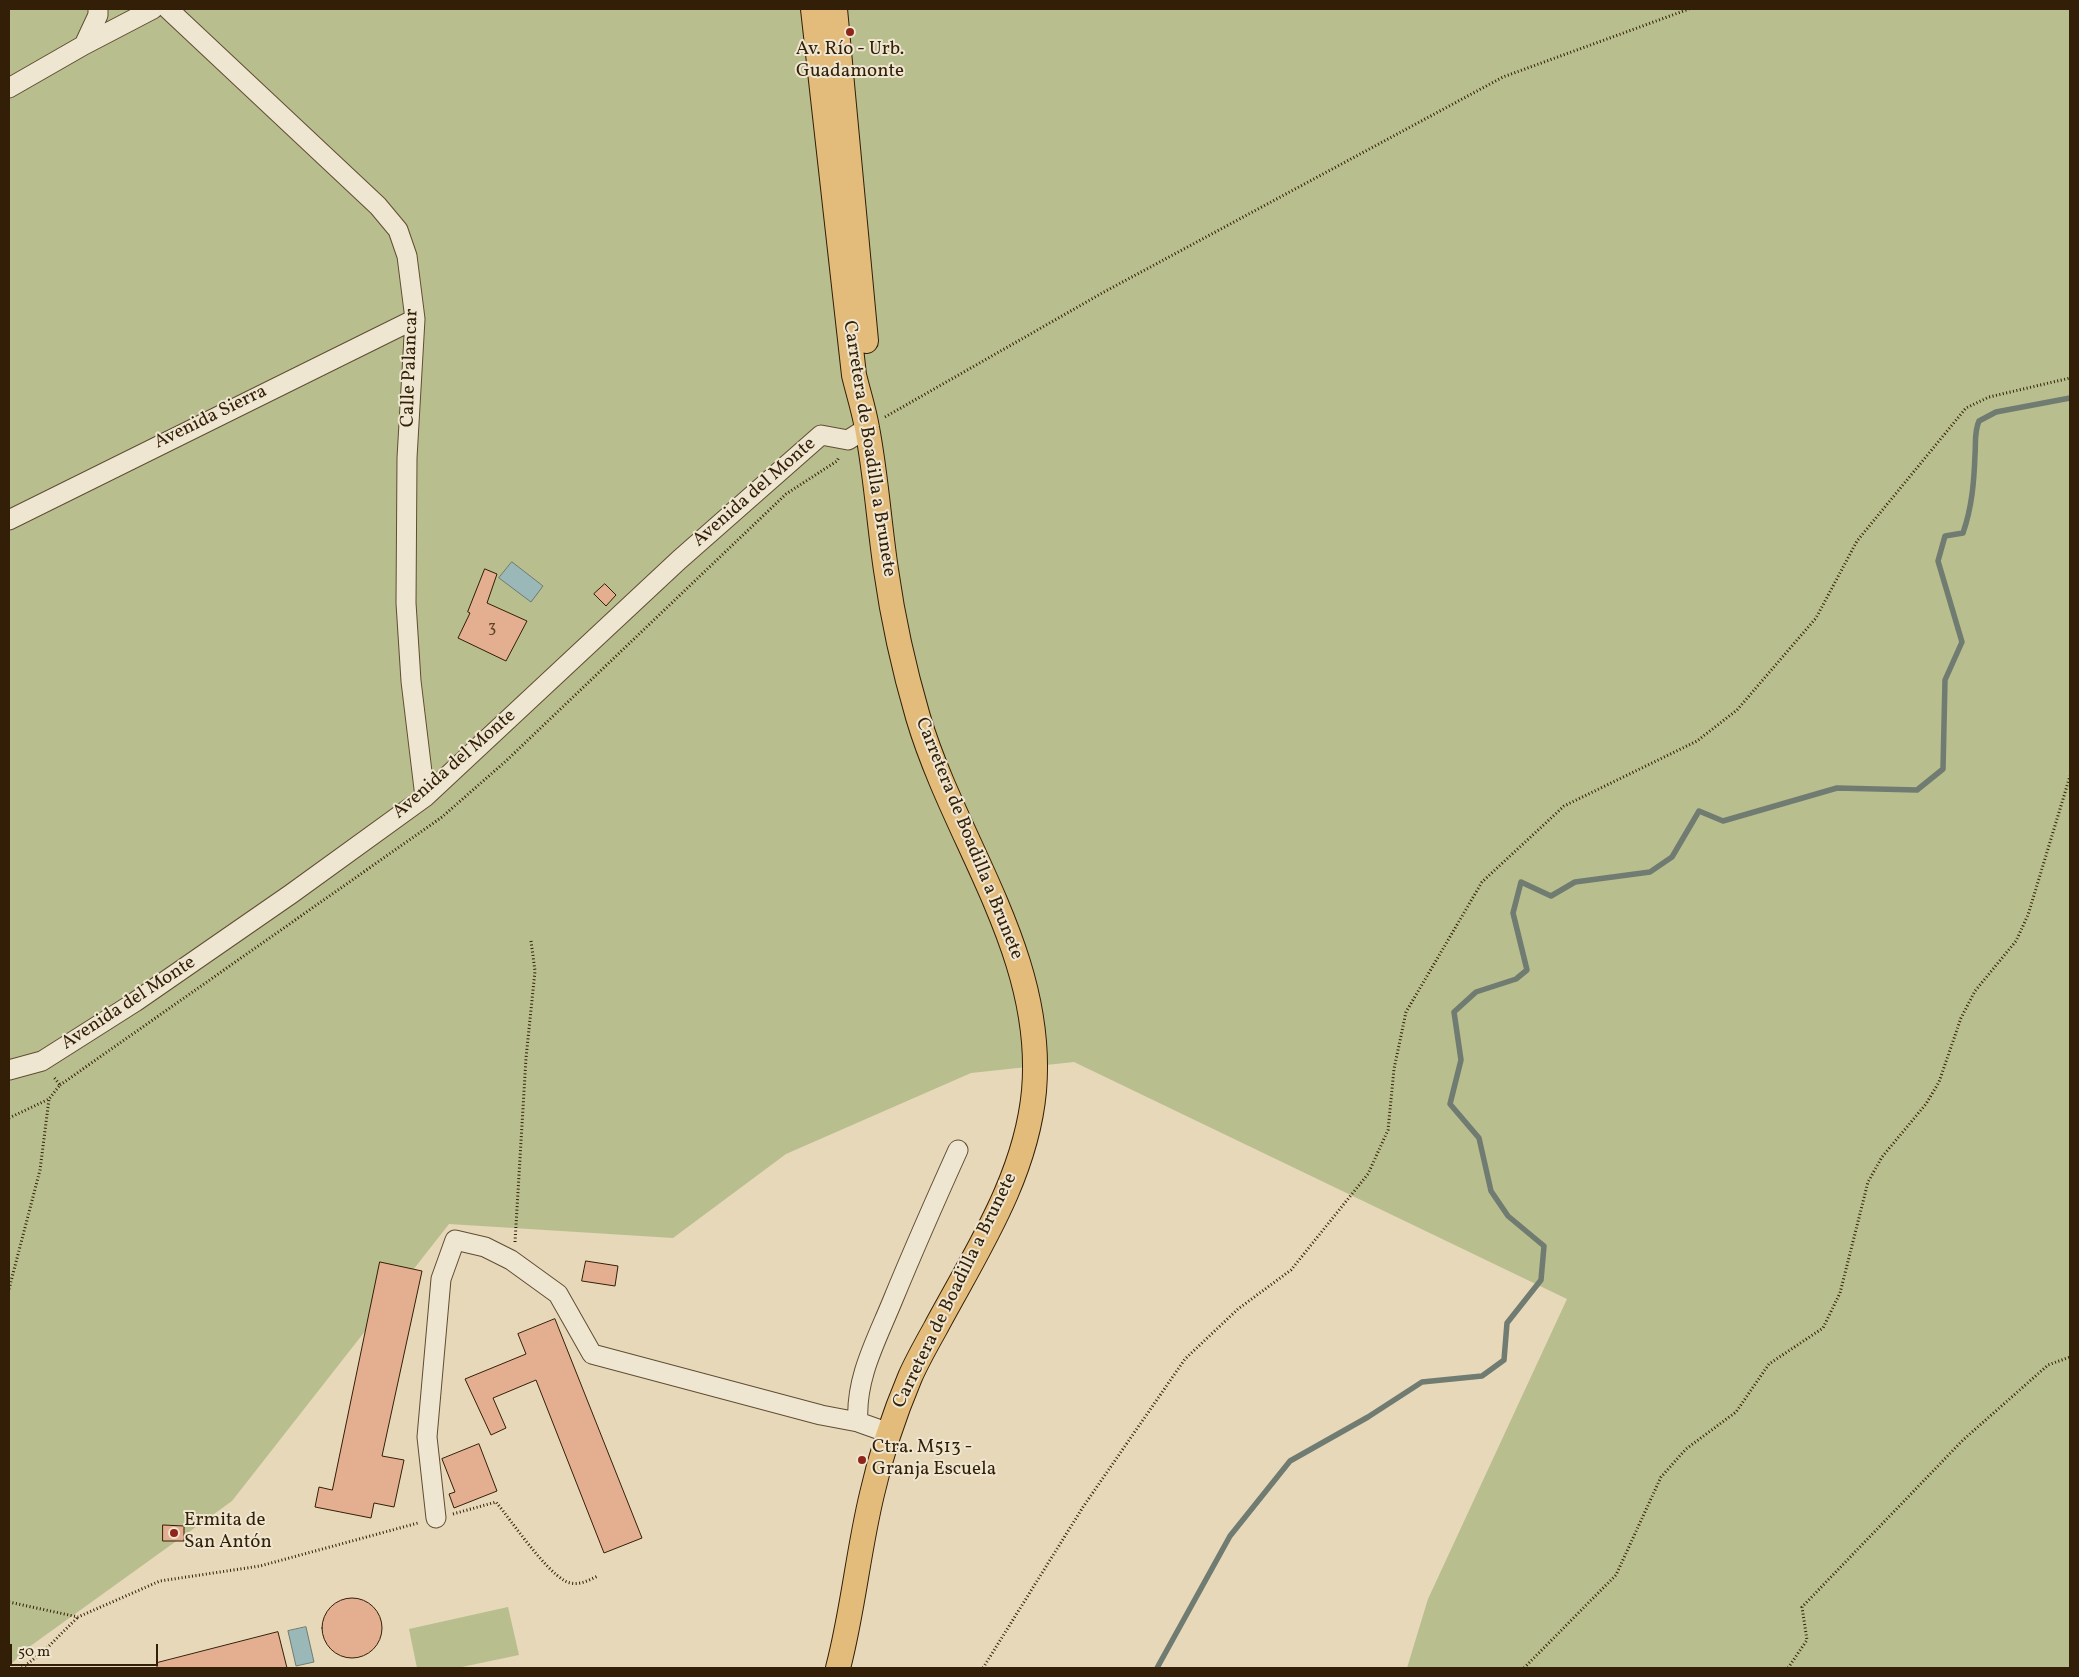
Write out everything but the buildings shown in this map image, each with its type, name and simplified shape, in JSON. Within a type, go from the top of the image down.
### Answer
[{"type":"main road","points":[[805,9],[818,60]]},
{"type":"main road","name":"Carretera de Boadilla a Brunete","points":[[813,9],[854,375],[867,428],[886,571],[899,645],[932,758],[1014,950],[1030,1009],[1035,1067],[1034,1095],[1016,1170],[1000,1208],[912,1373],[889,1432],[871,1496],[849,1626],[838,1668]]},
{"type":"main road","points":[[825,9],[836,118],[848,157]]},
{"type":"main road","points":[[835,9],[870,375],[867,428]]},
{"type":"street","points":[[84,45],[98,15],[98,9]]},
{"type":"street","points":[[9,88],[84,45],[153,9]]},
{"type":"street","name":"Calle Palancar","points":[[168,9],[378,206],[398,230],[407,256],[415,319],[407,458],[406,603],[411,681],[425,797]]},
{"type":"street","name":"Avenida Sierra","points":[[9,520],[415,319]]},
{"type":"street","name":"Avenida del Monte","points":[[9,1070],[42,1061],[135,1002],[291,894],[425,797],[679,560],[821,435],[848,440],[867,428]]},
{"type":"street","points":[[858,1422],[857,1406],[862,1376],[924,1226],[958,1150]]},
{"type":"street","points":[[436,1518],[427,1437],[441,1279],[454,1240],[485,1247],[511,1260],[558,1294],[592,1354],[821,1415],[858,1422],[889,1432]]},
{"type":"path","points":[[867,428],[1104,292],[1503,77],[1689,9]]},
{"type":"path","points":[[983,1668],[1082,1507],[1185,1359],[1238,1309],[1291,1270],[1368,1174],[1388,1130],[1394,1069],[1406,1012],[1482,882],[1564,806],[1697,741],[1737,710],[1816,618],[1857,541],[1966,408],[1989,398],[2070,378]]},
{"type":"path","points":[[1524,1668],[1616,1575],[1661,1477],[1686,1449],[1736,1412],[1769,1364],[1823,1328],[1840,1293],[1868,1182],[1882,1156],[1926,1104],[1939,1082],[1961,1018],[1975,991],[2016,941],[2028,916],[2070,776]]},
{"type":"path","points":[[511,1260],[515,1245],[520,1137],[535,972],[531,941]]},
{"type":"path","points":[[9,1118],[49,1099],[60,1086],[42,1061]]},
{"type":"path","points":[[9,1288],[40,1170],[49,1099]]},
{"type":"path","points":[[1788,1668],[1807,1640],[1802,1607],[1963,1440],[2048,1365],[2070,1357]]},
{"type":"path","points":[[22,1668],[44,1651],[78,1617],[160,1581],[260,1566],[496,1502],[552,1571],[566,1582],[582,1584],[598,1576]]},
{"type":"path","points":[[9,1602],[78,1617]]},
{"type":"green space","points":[[9,9],[2070,9],[2070,1668],[1407,1668],[1428,1599],[1567,1299],[1074,1062],[971,1073],[786,1154],[673,1238],[449,1224],[232,1501],[29,1647],[9,1666]]},
{"type":"green space","points":[[508,1607],[519,1655],[457,1668],[417,1668],[409,1629]]},
{"type":"water","points":[[512,562],[543,586],[531,602],[499,578]]},
{"type":"water","points":[[306,1627],[314,1662],[296,1666],[288,1631]]},
{"type":"waterway","points":[[1157,1668],[1230,1536],[1290,1461],[1368,1417],[1422,1382],[1482,1376],[1504,1360],[1507,1323],[1541,1280],[1544,1246],[1508,1216],[1491,1191],[1479,1138],[1450,1104],[1461,1060],[1454,1012],[1476,992],[1516,979],[1527,970],[1513,913],[1521,882],[1551,896],[1575,882],[1650,872],[1672,857],[1699,811],[1723,821],[1837,788],[1917,790],[1943,769],[1945,680],[1962,642],[1938,561],[1945,536],[1963,533],[1966,523],[1973,485],[1977,425],[1979,421],[1996,412],[2070,398]]},
{"type":"place","name":"Av. Río - Urb. Guadamonte","points":[[850,32]]},
{"type":"place","name":"Ctra. M513 - Granja Escuela","points":[[862,1460]]},
{"type":"place","name":"Ermita de San Antón","points":[[174,1533]]}]
